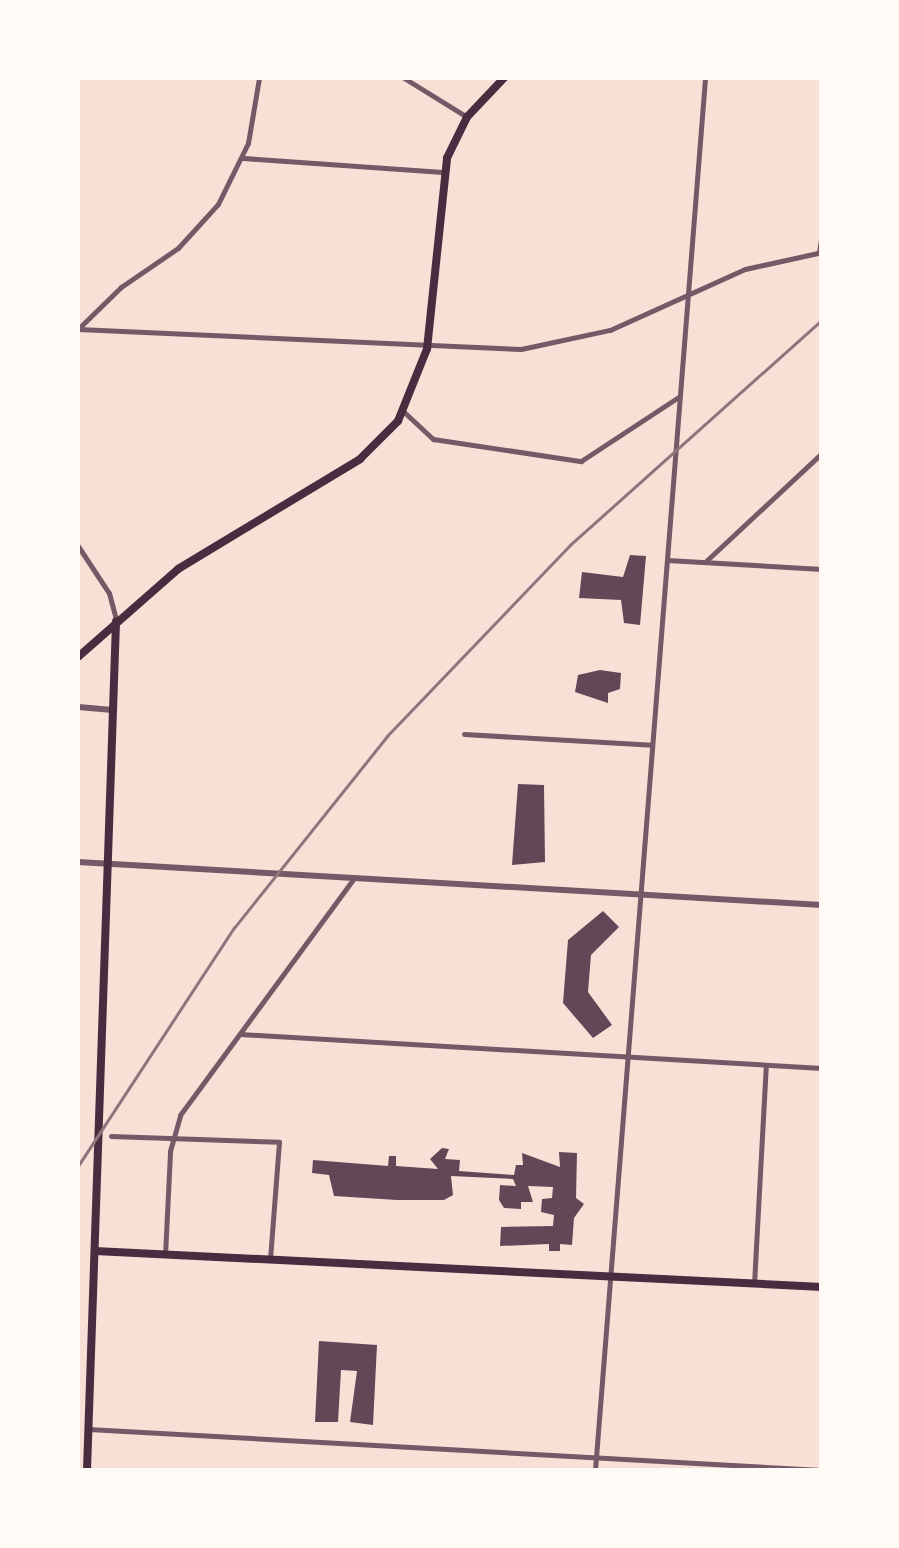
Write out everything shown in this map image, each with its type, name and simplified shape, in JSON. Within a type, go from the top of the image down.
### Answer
[{"type":"main road","points":[[78,657],[116,620],[215,544],[360,459],[404,412],[428,349],[443,172],[467,117],[504,78]]},
{"type":"main road","points":[[87,1470],[116,620]]},
{"type":"main road","points":[[94,1251],[822,1288]]},
{"type":"street","points":[[78,330],[105,300],[196,230],[243,158],[259,78]]},
{"type":"street","points":[[404,78],[467,117]]},
{"type":"street","points":[[595,1470],[705,78]]},
{"type":"street","points":[[243,158],[443,172]]},
{"type":"street","points":[[78,330],[501,351],[565,342],[631,323],[745,269],[820,252],[822,234]]},
{"type":"street","points":[[404,412],[433,439],[581,461],[680,396]]},
{"type":"street","points":[[705,562],[822,453]]},
{"type":"street","points":[[78,546],[109,593],[116,620]]},
{"type":"street","points":[[667,560],[822,569]]},
{"type":"street","points":[[78,707],[114,710]]},
{"type":"street","points":[[464,734],[652,744]]},
{"type":"street","points":[[78,862],[822,905]]},
{"type":"street","points":[[165,1255],[172,1139],[186,1105],[354,878]]},
{"type":"street","points":[[240,1034],[822,1068]]},
{"type":"street","points":[[754,1284],[766,1065]]},
{"type":"street","points":[[111,1136],[279,1142],[270,1260]]},
{"type":"street","points":[[88,1430],[822,1470]]},
{"type":"building","points":[[630,555],[646,556],[640,625],[624,623],[621,600],[579,598],[582,572],[623,577]]},
{"type":"building","points":[[600,670],[621,673],[620,689],[608,693],[608,703],[575,692],[578,675]]},
{"type":"building","points":[[518,784],[544,785],[545,862],[512,865]]},
{"type":"building","points":[[603,911],[619,927],[591,955],[588,992],[612,1025],[593,1038],[563,1003],[568,940]]},
{"type":"building","points":[[442,1148],[449,1149],[445,1159],[460,1160],[459,1171],[514,1175],[516,1165],[523,1165],[522,1153],[560,1167],[559,1152],[577,1153],[576,1198],[584,1204],[574,1218],[572,1245],[560,1244],[560,1251],[549,1251],[549,1244],[500,1246],[501,1227],[553,1226],[554,1215],[541,1212],[542,1199],[552,1198],[553,1187],[528,1186],[533,1202],[521,1202],[521,1209],[504,1208],[499,1200],[500,1185],[516,1186],[513,1179],[451,1176],[453,1195],[444,1200],[397,1200],[334,1196],[329,1175],[312,1173],[313,1160],[388,1166],[389,1156],[396,1156],[396,1166],[438,1169],[430,1159]]},
{"type":"building","points":[[319,1341],[377,1345],[373,1425],[350,1422],[357,1371],[341,1370],[338,1422],[315,1422]]},
{"type":"railway","points":[[78,1166],[234,928],[387,736],[570,545],[822,320]]}]
